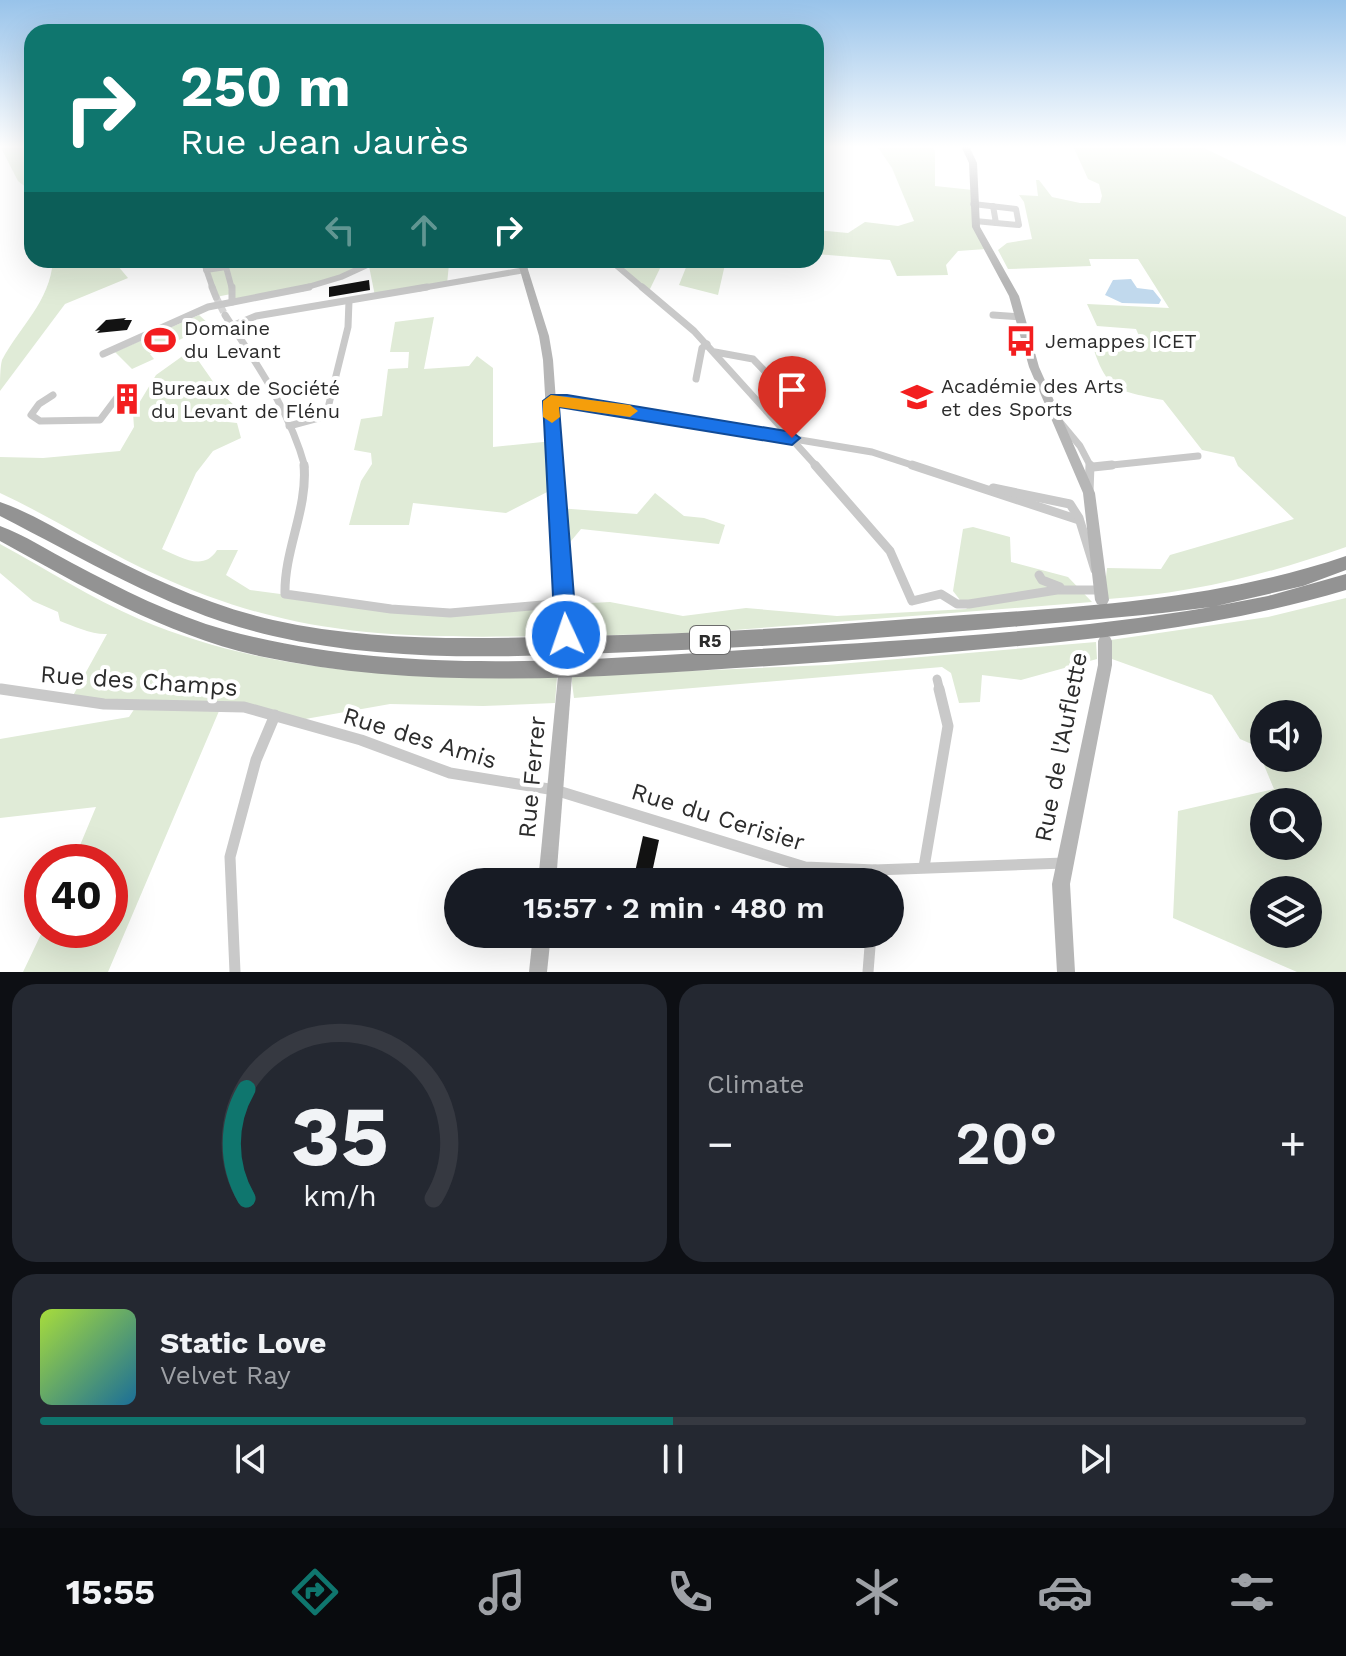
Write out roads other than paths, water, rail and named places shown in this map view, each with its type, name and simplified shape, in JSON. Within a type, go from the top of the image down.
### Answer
[{"type":"highway","name":"R5","points":[[0,508],[123,575],[190,605],[311,636],[401,645],[493,647],[693,641],[1051,615],[1233,593],[1346,563]]},
{"type":"highway","name":"R5","points":[[0,533],[106,592],[214,636],[301,656],[394,665],[593,665],[901,648],[1163,622],[1245,609],[1346,584]]},
{"type":"street","points":[[973,191],[975,221],[981,241],[1014,296],[1034,367],[1089,493],[1101,595],[1049,584],[1039,575]]},
{"type":"street","points":[[973,204],[1016,209],[1020,224],[975,221]]},
{"type":"street","points":[[993,206],[996,223]]},
{"type":"street","points":[[216,297],[206,270],[219,268]]},
{"type":"street","points":[[226,268],[232,302]]},
{"type":"street","points":[[103,354],[204,309],[323,283],[362,268]]},
{"type":"street","points":[[232,326],[256,316],[349,301],[508,268]]},
{"type":"street","points":[[524,268],[544,336],[566,635]]},
{"type":"street","points":[[620,268],[665,304],[707,344],[792,438],[890,551],[912,601],[941,594],[957,604],[969,604],[1072,589]]},
{"type":"street","points":[[289,426],[326,416],[348,327],[349,301]]},
{"type":"street","points":[[225,315],[274,393],[303,456],[306,475],[285,594],[391,609],[450,613],[565,603]]},
{"type":"street","points":[[993,315],[1020,317]]},
{"type":"street","points":[[696,379],[702,348],[707,344]]},
{"type":"street","points":[[714,352],[753,359],[781,388]]},
{"type":"street","points":[[53,395],[39,404],[31,415],[40,421],[100,420],[118,396]]},
{"type":"street","points":[[551,401],[567,401],[872,452],[954,478],[967,485],[1079,520],[1087,556],[1098,576]]},
{"type":"street","points":[[1057,417],[1093,467],[1094,478],[1089,493]]},
{"type":"street","points":[[1093,467],[1198,456]]},
{"type":"street","name":"Rue de l'Auflette","points":[[1066,972],[1061,905],[1064,863],[1105,665],[1105,641]]},
{"type":"street","name":"Rue Ferrer","points":[[548,868],[565,676]]},
{"type":"street","points":[[924,867],[948,726],[937,679]]},
{"type":"street","name":"Rue des Champs","points":[[0,689],[104,704],[222,704],[275,715]]},
{"type":"street","points":[[235,972],[230,857],[256,760],[275,715]]},
{"type":"street","name":"Rue des Amis","points":[[275,715],[361,740],[450,773],[500,784],[555,790]]},
{"type":"street","name":"Rue du Cerisier","points":[[555,790],[769,858],[813,868]]},
{"type":"street","name":"Rue du Cerisier","points":[[904,871],[924,867],[1064,863]]},
{"type":"street","points":[[538,972],[541,948]]},
{"type":"street","points":[[868,972],[870,948]]},
{"type":"water","points":[[1131,279],[1137,288],[1153,290],[1161,300],[1159,304],[1122,303],[1105,295],[1113,280]]},
{"type":"tunnel","points":[[216,297],[225,315]]},
{"type":"place","name":"Domaine du Levant","points":[[160,340]]},
{"type":"place","name":"Jemappes ICET","points":[[1021,341]]},
{"type":"place","name":"Académie des Arts et des Sports","points":[[917,397]]},
{"type":"place","name":"Bureaux de Société du Levant de Flénu","points":[[127,399]]}]
